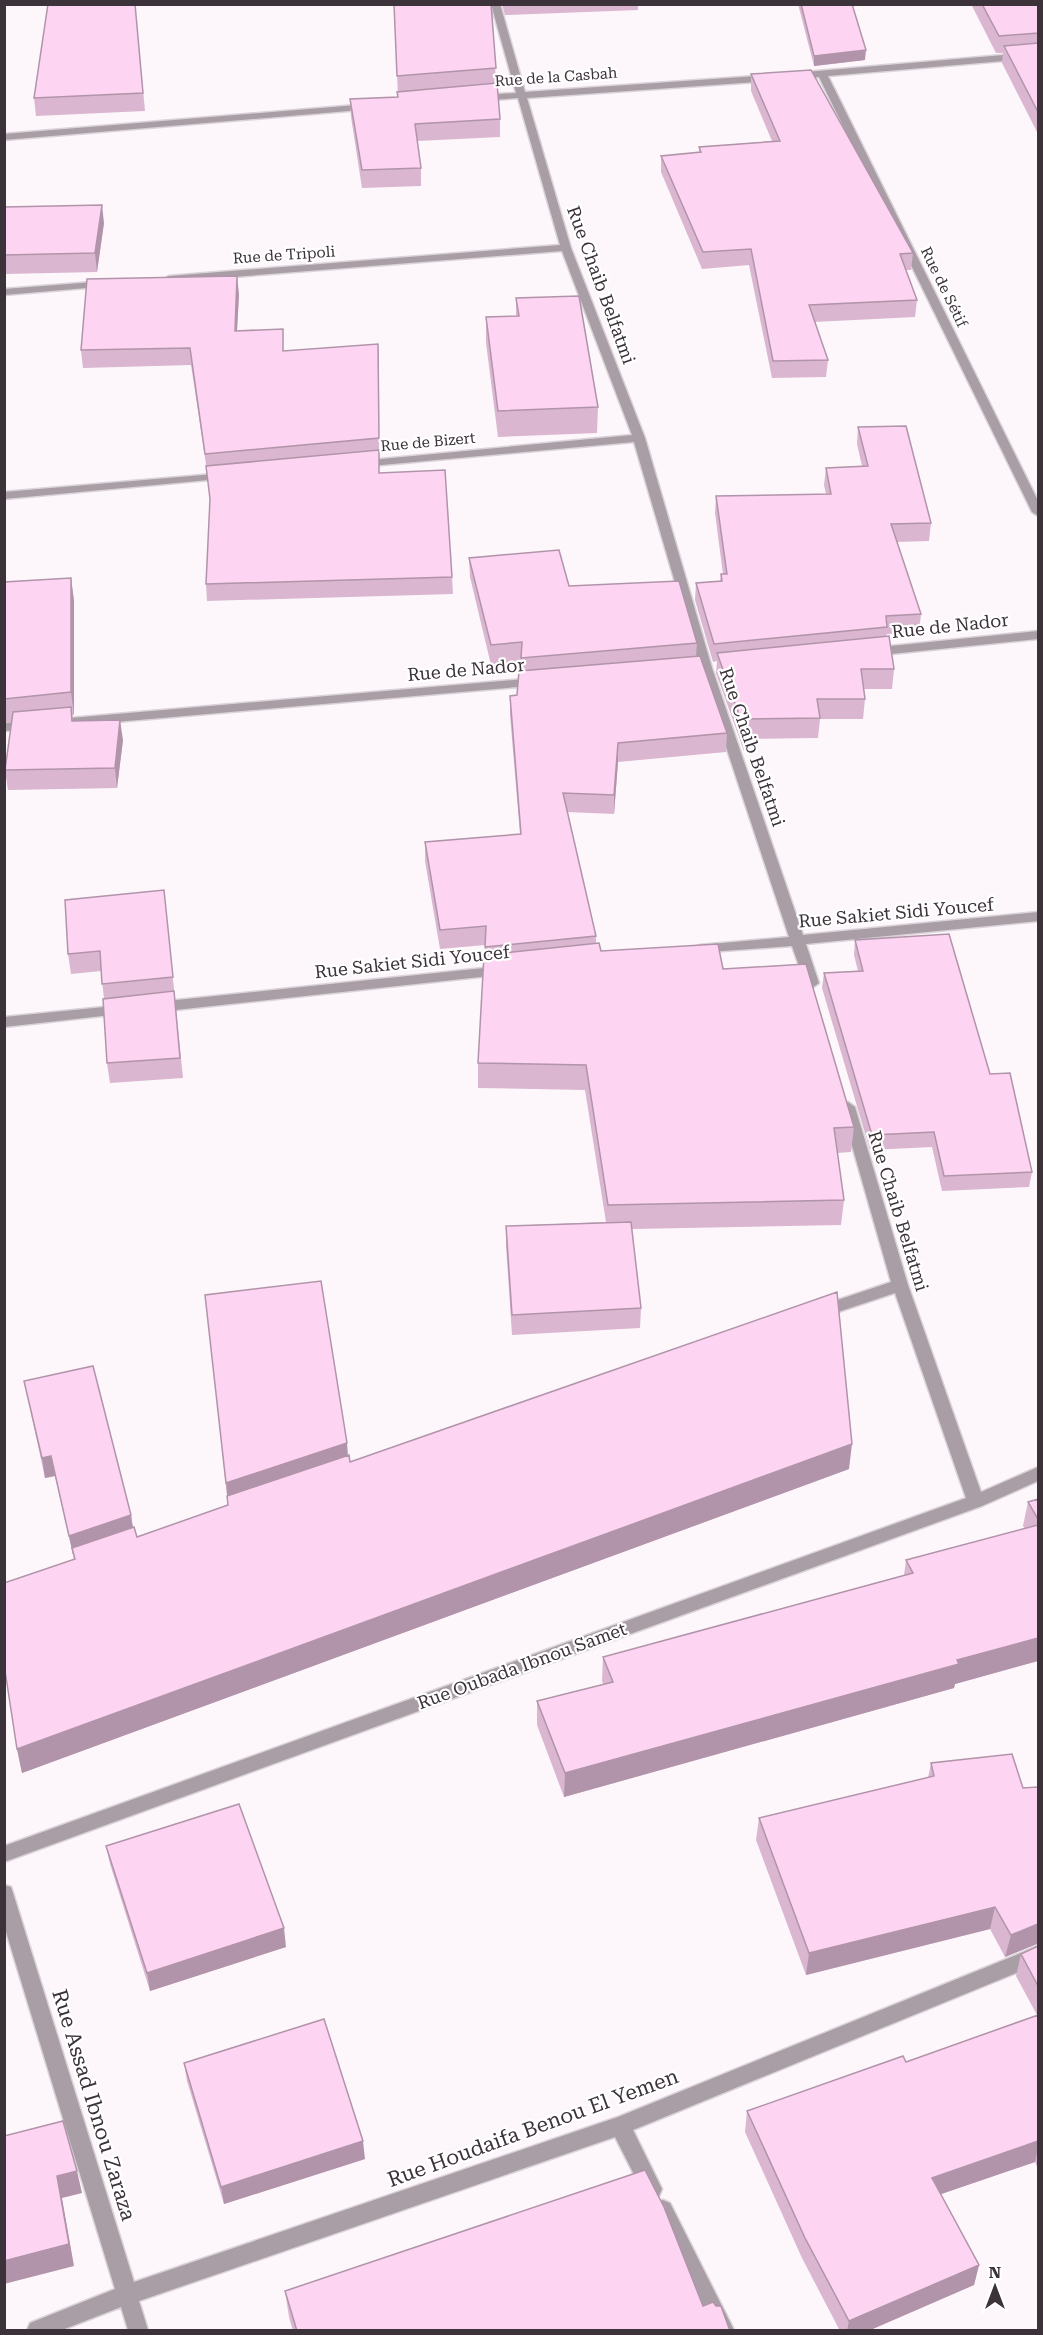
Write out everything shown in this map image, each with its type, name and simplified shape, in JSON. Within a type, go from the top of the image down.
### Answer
[{"type":"street","name":"Rue Chaib Belfatmi","points":[[495,4],[566,248],[639,438],[706,668],[799,940],[816,998]]},
{"type":"street","points":[[787,77],[1038,55]]},
{"type":"street","name":"Rue de Sétif","points":[[822,75],[1038,512]]},
{"type":"street","name":"Rue de la Casbah","points":[[473,98],[776,78]]},
{"type":"street","points":[[4,137],[379,106]]},
{"type":"street","name":"Rue de Tripoli","points":[[160,279],[566,248]]},
{"type":"street","points":[[4,292],[112,283]]},
{"type":"street","name":"Rue de Bizert","points":[[345,465],[639,438]]},
{"type":"street","points":[[4,496],[239,475]]},
{"type":"street","name":"Rue de Nador","points":[[860,653],[1038,635]]},
{"type":"street","name":"Rue de Nador","points":[[4,728],[552,681]]},
{"type":"street","name":"Rue Sakiet Sidi Youcef","points":[[681,952],[1038,917]]},
{"type":"street","name":"Rue Sakiet Sidi Youcef","points":[[4,1022],[515,969]]},
{"type":"street","name":"Rue Chaib Belfatmi","points":[[843,1090],[900,1285],[976,1501]]},
{"type":"street","points":[[810,1316],[900,1285]]},
{"type":"street","name":"Rue Oubada Ibnou Samet","points":[[4,1854],[976,1501],[1038,1474]]},
{"type":"street","name":"Rue Assad Ibnou Zaraza","points":[[4,1893],[138,2331]]},
{"type":"street","name":"Rue Houdaifa Benou El Yemen","points":[[37,2331],[126,2295],[620,2126],[1038,1955]]},
{"type":"street","points":[[620,2126],[724,2331]]},
{"type":"building","points":[[48,4],[135,4],[143,93],[34,98]]},
{"type":"building","points":[[394,4],[491,4],[496,68],[397,76]]},
{"type":"building","points":[[801,4],[852,4],[866,50],[814,56]]},
{"type":"building","points":[[982,4],[1038,4],[1038,33],[999,36]]},
{"type":"building","points":[[1038,43],[1038,112],[1004,46]]},
{"type":"building","points":[[811,70],[913,253],[900,254],[917,300],[809,305],[828,360],[773,361],[751,249],[703,252],[661,156],[701,152],[699,147],[780,141],[751,74]]},
{"type":"building","points":[[497,83],[500,119],[415,124],[421,168],[362,170],[350,99],[398,97],[397,92]]},
{"type":"building","points":[[102,205],[95,253],[4,255],[4,207]]},
{"type":"building","points":[[237,276],[235,331],[283,329],[283,351],[378,344],[379,438],[205,454],[190,348],[81,350],[87,279]]},
{"type":"building","points":[[579,296],[598,407],[498,411],[486,317],[519,316],[516,298]]},
{"type":"building","points":[[906,426],[931,523],[891,524],[921,614],[886,616],[887,627],[714,644],[696,583],[722,581],[721,574],[727,574],[716,496],[831,494],[826,468],[868,466],[858,427]]},
{"type":"building","points":[[379,450],[379,473],[445,470],[452,577],[206,584],[210,499],[206,466]]},
{"type":"building","points":[[559,550],[569,586],[679,581],[697,643],[521,658],[522,642],[491,645],[469,558]]},
{"type":"building","points":[[71,578],[71,692],[4,699],[4,582]]},
{"type":"building","points":[[889,636],[894,669],[861,669],[865,699],[817,699],[820,718],[742,719],[745,731],[717,653]]},
{"type":"building","points":[[700,656],[727,733],[618,743],[614,795],[563,793],[596,936],[485,947],[486,926],[440,930],[425,842],[521,834],[510,696],[517,695],[519,671]]},
{"type":"building","points":[[71,707],[72,721],[120,720],[115,768],[5,770],[13,712]]},
{"type":"building","points":[[164,890],[173,977],[102,984],[100,951],[68,954],[65,900]]},
{"type":"building","points":[[949,934],[990,1074],[1010,1073],[1032,1172],[944,1176],[934,1132],[872,1135],[824,973],[863,971],[855,940]]},
{"type":"building","points":[[599,943],[601,951],[718,944],[723,969],[806,964],[854,1127],[834,1128],[844,1200],[608,1205],[586,1065],[478,1063],[484,955]]},
{"type":"building","points":[[174,991],[180,1058],[107,1063],[103,999]]},
{"type":"building","points":[[631,1222],[641,1308],[512,1315],[506,1226]]},
{"type":"building","points":[[321,1281],[347,1443],[226,1483],[205,1295]]},
{"type":"building","points":[[837,1292],[852,1444],[17,1749],[4,1664],[4,1583],[75,1559],[72,1548],[134,1527],[137,1537],[228,1505],[227,1496],[349,1455],[350,1462]]},
{"type":"building","points":[[93,1366],[131,1515],[69,1536],[51,1456],[42,1458],[24,1381]]},
{"type":"building","points":[[1038,1499],[1038,1519],[1028,1502]]},
{"type":"building","points":[[1038,1525],[1038,1638],[957,1660],[959,1664],[565,1773],[537,1701],[613,1682],[603,1657],[913,1573],[906,1560]]},
{"type":"building","points":[[1012,1754],[1023,1788],[1038,1787],[1038,1924],[1011,1935],[995,1907],[809,1953],[759,1818],[934,1776],[931,1763]]},
{"type":"building","points":[[239,1804],[284,1928],[147,1973],[106,1846]]},
{"type":"building","points":[[1038,1946],[1038,1986],[1021,1954]]},
{"type":"building","points":[[1038,2015],[1038,2141],[932,2178],[979,2265],[849,2321],[805,2238],[747,2111],[903,2056],[906,2062]]},
{"type":"building","points":[[324,2019],[363,2141],[221,2187],[184,2063]]},
{"type":"building","points":[[63,2121],[77,2171],[57,2176],[69,2244],[4,2261],[4,2136]]},
{"type":"building","points":[[645,2170],[664,2207],[703,2306],[713,2302],[716,2306],[721,2306],[730,2331],[297,2331],[285,2291]]}]
